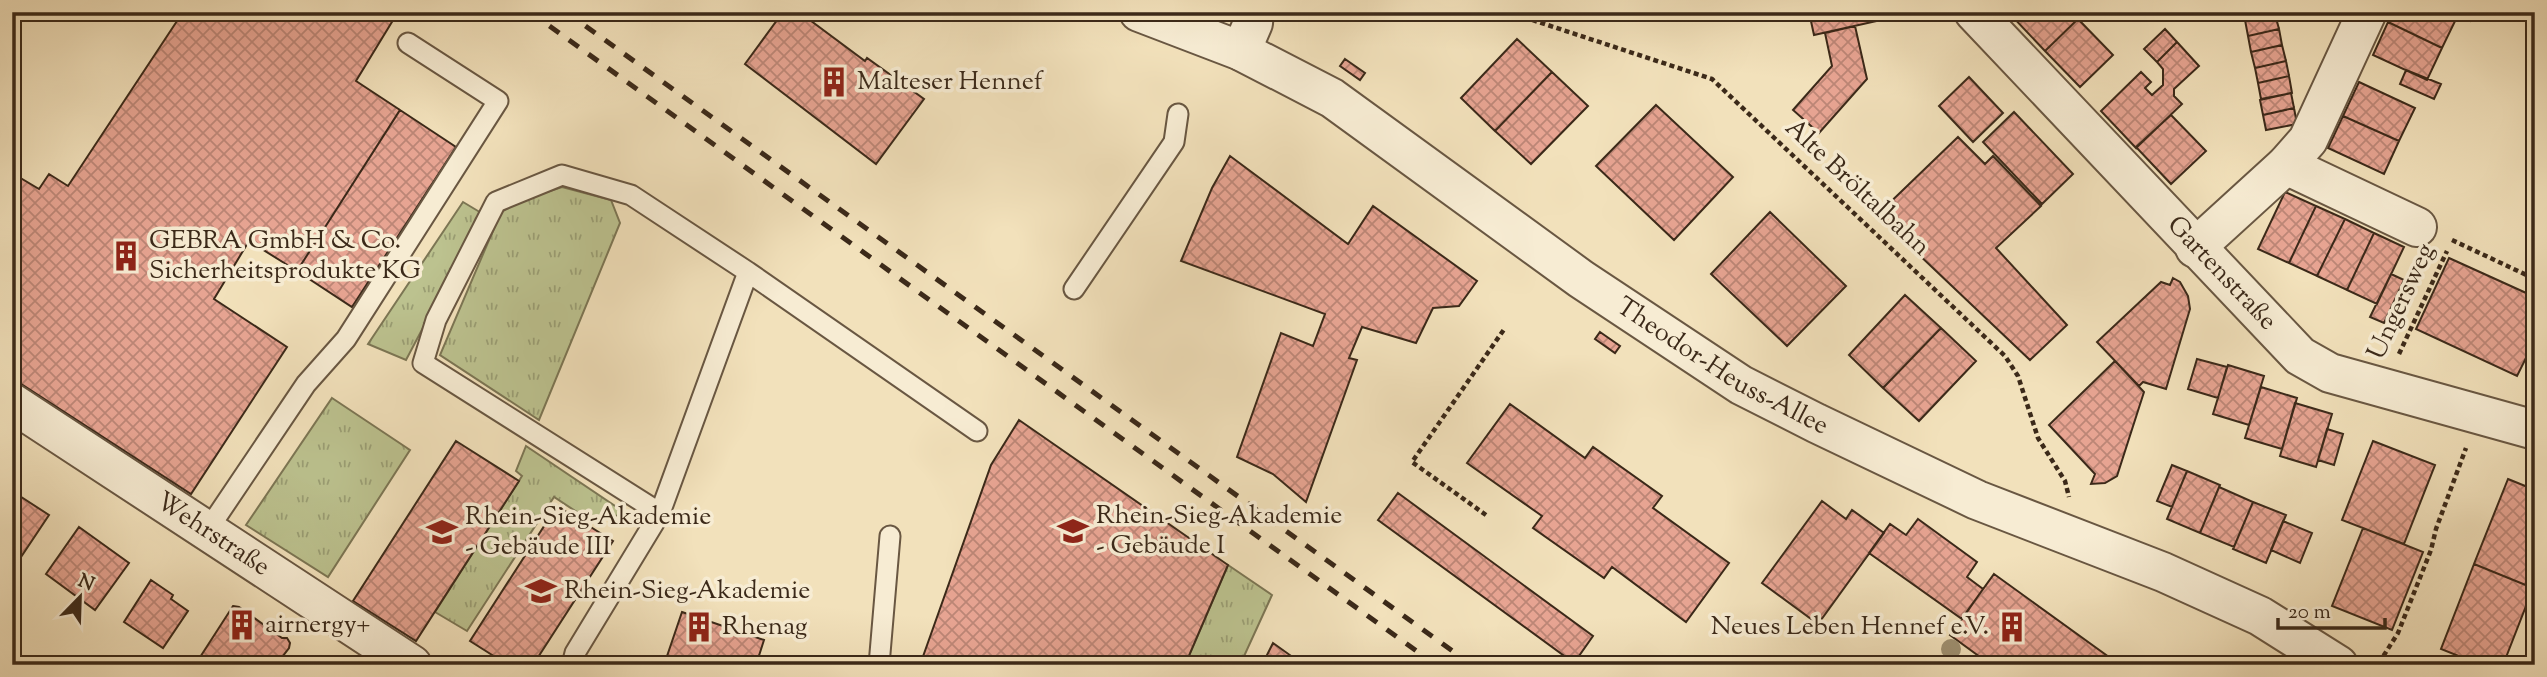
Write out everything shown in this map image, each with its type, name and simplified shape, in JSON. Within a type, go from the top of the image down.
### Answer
[{"type":"street","name":"Theodor-Heuss-Allee","points":[[1139,12],[1241,51],[1332,99],[1581,279],[1741,384],[1815,423],[1977,500],[2163,572],[2353,661]]},
{"type":"street","points":[[1241,51],[1253,23],[1254,12]]},
{"type":"street","name":"Gartenstraße","points":[[1974,12],[2300,356],[2330,373],[2535,430]]},
{"type":"street","points":[[2195,248],[2286,165],[2308,140],[2367,12]]},
{"type":"street","points":[[2286,165],[2417,227]]},
{"type":"street","name":"Wehrstraße","points":[[12,403],[412,665]]},
{"type":"lane","points":[[207,531],[306,384],[346,339],[498,101],[408,43]]},
{"type":"lane","points":[[1074,289],[1174,142],[1178,114]]},
{"type":"lane","points":[[660,513],[423,363],[436,320],[496,202],[562,175],[631,195],[748,272],[977,431]]},
{"type":"lane","points":[[572,665],[575,653],[660,513],[748,272]]},
{"type":"lane","points":[[879,665],[890,536]]},
{"type":"path","name":"Alte Bröltalbahn","points":[[1508,12],[1712,79],[2006,356],[2018,376],[2038,438],[2065,481],[2070,501]]},
{"type":"path","name":"Ungersweg","points":[[2384,387],[2453,239],[2535,279]]},
{"type":"path","points":[[1486,515],[1412,462],[1505,328]]},
{"type":"path","points":[[2353,661],[2381,664],[2398,633],[2431,550],[2436,529],[2478,414]]},
{"type":"green space","points":[[562,187],[611,200],[620,223],[539,420],[440,355],[501,212],[525,199]]},
{"type":"green space","points":[[463,202],[483,214],[406,360],[368,344]]},
{"type":"green space","points":[[332,398],[410,450],[328,577],[246,525]]},
{"type":"green space","points":[[526,446],[627,514],[589,520],[554,497],[467,631],[435,612],[522,476],[516,471]]},
{"type":"green space","points":[[1228,565],[1272,595],[1240,665],[1185,665]]},
{"type":"building","name":"GEBRA GmbH & Co. Sicherheitsprodukte KG","points":[[183,12],[398,12],[356,81],[400,110],[297,271],[249,241],[214,299],[287,347],[191,494],[12,378],[12,173],[39,189],[49,174],[68,186]]},
{"type":"building","name":"Malteser Hennef","points":[[783,12],[799,12],[865,61],[867,58],[924,99],[876,164],[745,64]]},
{"type":"building","points":[[1809,12],[1895,12],[1889,14],[1890,18],[1814,35]]},
{"type":"building","points":[[2072,12],[2078,19],[2045,51],[2010,14]]},
{"type":"building","points":[[2243,12],[2275,12],[2275,14],[2245,20]]},
{"type":"building","points":[[2393,12],[2451,12],[2458,15],[2442,48],[2388,22]]},
{"type":"building","points":[[2451,12],[2475,12],[2470,21]]},
{"type":"building","points":[[2275,14],[2279,29],[2248,36],[2245,20]]},
{"type":"building","points":[[2078,19],[2113,55],[2080,87],[2045,51]]},
{"type":"building","points":[[2388,22],[2442,48],[2427,80],[2373,55]]},
{"type":"building","points":[[1855,26],[1867,79],[1819,133],[1793,110],[1832,66],[1825,33]]},
{"type":"building","points":[[2165,29],[2177,42],[2157,62],[2144,49]]},
{"type":"building","points":[[2279,29],[2282,45],[2251,52],[2248,36]]},
{"type":"building","points":[[1517,39],[1552,72],[1495,131],[1461,98]]},
{"type":"building","points":[[2177,42],[2199,66],[2174,89],[2174,96],[2182,104],[2136,148],[2101,111],[2141,72],[2151,82],[2145,88],[2152,95],[2163,85],[2163,69],[2157,62]]},
{"type":"building","points":[[2282,45],[2286,61],[2255,68],[2251,52]]},
{"type":"building","points":[[1345,59],[1365,73],[1360,80],[1340,66]]},
{"type":"building","points":[[2286,61],[2289,76],[2258,83],[2255,68]]},
{"type":"building","points":[[2406,70],[2441,84],[2434,99],[2400,84]]},
{"type":"building","points":[[1552,72],[1588,106],[1531,164],[1495,131]]},
{"type":"building","points":[[2289,76],[2292,93],[2261,99],[2258,83]]},
{"type":"building","points":[[1969,77],[2003,113],[1973,142],[1939,106]]},
{"type":"building","points":[[2359,82],[2415,108],[2399,141],[2343,116]]},
{"type":"building","points":[[2291,93],[2294,108],[2263,115],[2260,100]]},
{"type":"building","points":[[1656,105],[1733,177],[1674,240],[1596,166]]},
{"type":"building","points":[[2294,108],[2297,124],[2266,130],[2263,115]]},
{"type":"building","points":[[400,110],[456,147],[352,307],[297,271]]},
{"type":"building","points":[[2014,112],[2073,174],[2042,204],[1983,142]]},
{"type":"building","points":[[2171,115],[2206,151],[2171,184],[2136,147]]},
{"type":"building","points":[[2343,116],[2399,141],[2384,174],[2328,148]]},
{"type":"building","points":[[1958,137],[1985,164],[1993,156],[2041,206],[1996,248],[2067,325],[2030,360],[1877,215]]},
{"type":"building","points":[[2535,139],[2535,159],[2527,155]]},
{"type":"building","points":[[1230,156],[1348,244],[1373,206],[1477,281],[1459,306],[1433,308],[1416,343],[1362,327],[1349,358],[1357,360],[1306,502],[1273,474],[1237,457],[1281,333],[1313,346],[1325,314],[1181,261],[1212,188]]},
{"type":"building","points":[[2285,192],[2316,206],[2289,263],[2258,249]]},
{"type":"building","points":[[2316,206],[2345,219],[2317,276],[2289,263]]},
{"type":"building","points":[[1770,212],[1846,286],[1787,346],[1711,274]]},
{"type":"building","points":[[2345,219],[2374,233],[2347,290],[2317,276]]},
{"type":"building","points":[[2374,233],[2404,247],[2377,304],[2347,290]]},
{"type":"building","points":[[2449,258],[2535,297],[2535,340],[2517,376],[2416,329]]},
{"type":"building","points":[[2391,274],[2404,280],[2384,323],[2370,317]]},
{"type":"building","points":[[2173,278],[2180,282],[2188,296],[2190,309],[2166,389],[2143,382],[2139,386],[2097,342],[2161,282],[2170,285]]},
{"type":"building","points":[[1905,295],[1941,328],[1883,388],[1849,355]]},
{"type":"building","points":[[1941,328],[1976,361],[1919,421],[1883,388]]},
{"type":"building","points":[[1600,332],[1620,346],[1615,353],[1595,339]]},
{"type":"building","points":[[2197,359],[2227,367],[2218,398],[2188,389]]},
{"type":"building","points":[[2115,361],[2144,392],[2117,476],[2105,483],[2091,484],[2095,474],[2049,425]]},
{"type":"building","points":[[2228,365],[2264,376],[2249,425],[2213,414]]},
{"type":"building","points":[[2261,387],[2297,398],[2282,449],[2245,438]]},
{"type":"building","points":[[2295,403],[2332,414],[2316,467],[2280,456]]},
{"type":"building","points":[[1510,404],[1585,458],[1593,447],[1662,496],[1653,508],[1729,563],[1686,622],[1612,567],[1604,578],[1533,528],[1542,516],[1467,463]]},
{"type":"building","name":"Rhein-Sieg-Akademie - Gebäude I","points":[[1019,420],[1228,565],[1185,665],[920,665],[991,465]]},
{"type":"building","points":[[2327,429],[2343,434],[2334,465],[2318,460]]},
{"type":"building","name":"Rhein-Sieg-Akademie - Gebäude III","points":[[456,441],[519,481],[416,641],[353,601]]},
{"type":"building","points":[[2373,441],[2435,465],[2404,544],[2342,520]]},
{"type":"building","points":[[2172,465],[2187,471],[2172,507],[2157,501]]},
{"type":"building","points":[[2187,471],[2220,485],[2200,533],[2167,519]]},
{"type":"building","points":[[2508,479],[2535,490],[2533,588],[2474,564]]},
{"type":"building","points":[[2219,487],[2253,502],[2234,547],[2200,533]]},
{"type":"building","points":[[12,491],[49,515],[13,569],[12,569]]},
{"type":"building","points":[[1398,493],[1593,636],[1574,663],[1378,520]]},
{"type":"building","points":[[1822,501],[1846,519],[1852,510],[1884,533],[1818,624],[1762,583]]},
{"type":"building","points":[[2253,502],[2286,515],[2266,563],[2233,549]]},
{"type":"building","name":"Rhein-Sieg-Akademie","points":[[557,506],[613,541],[533,665],[508,665],[470,641]]},
{"type":"building","points":[[1918,519],[1977,562],[1967,577],[1983,589],[1962,619],[1869,553],[1890,524],[1906,535]]},
{"type":"building","points":[[2283,521],[2312,533],[2300,563],[2271,550]]},
{"type":"building","points":[[79,527],[129,563],[95,610],[46,574]]},
{"type":"building","points":[[2363,528],[2423,552],[2392,630],[2332,606]]},
{"type":"building","points":[[2474,564],[2533,588],[2503,665],[2481,665],[2441,649]]},
{"type":"building","name":"Neues Leben Hennef e.V.","points":[[1994,574],[2120,665],[1991,665],[1950,635]]},
{"type":"building","points":[[151,580],[173,595],[171,599],[188,611],[163,648],[124,622]]},
{"type":"building","name":"airnergy+","points":[[233,606],[239,607],[282,638],[287,638],[289,648],[276,665],[195,665]]},
{"type":"building","name":"Rhenag","points":[[682,612],[764,640],[756,665],[742,665],[718,657],[715,665],[664,665]]},
{"type":"building","points":[[1273,643],[1294,658],[1291,665],[1262,665]]},
{"type":"railway","points":[[530,12],[1436,665]]},
{"type":"railway","points":[[566,12],[1472,665]]},
{"type":"place","name":"Malteser Hennef","points":[[834,82]]},
{"type":"place","name":"GEBRA GmbH & Co. Sicherheitsprodukte KG","points":[[126,256]]},
{"type":"place","name":"Rhein-Sieg-Akademie - Gebäude I","points":[[1073,531]]},
{"type":"place","name":"Rhein-Sieg-Akademie - Gebäude III","points":[[442,532]]},
{"type":"place","name":"Rhein-Sieg-Akademie","points":[[541,591]]},
{"type":"place","name":"airnergy+","points":[[242,625]]},
{"type":"place","name":"Rhenag","points":[[699,627]]},
{"type":"place","name":"Neues Leben Hennef e.V.","points":[[2012,627]]}]
